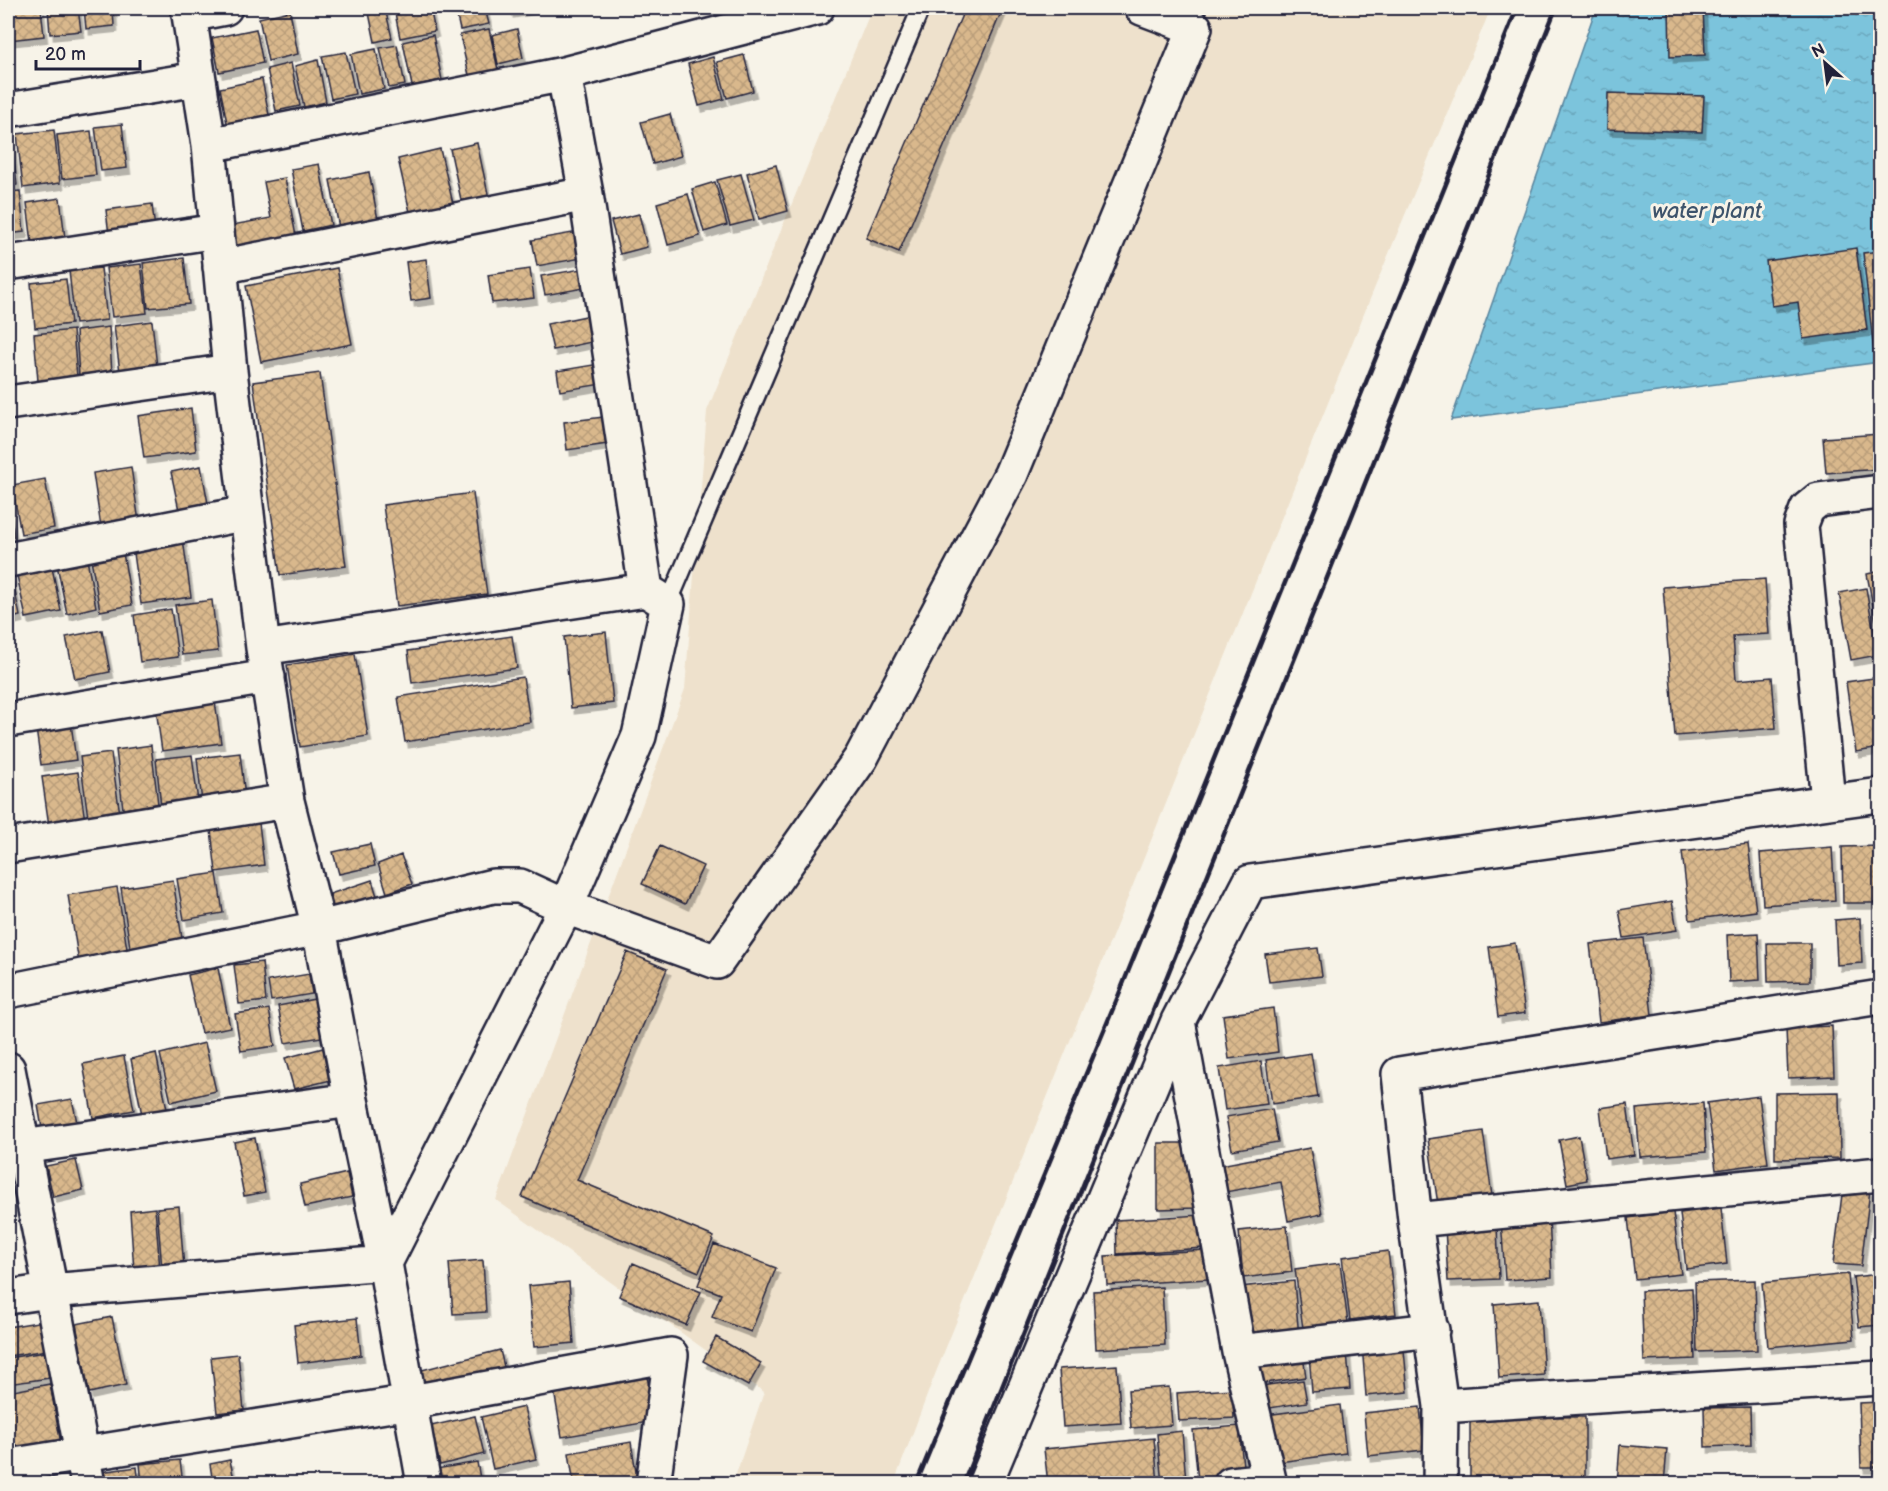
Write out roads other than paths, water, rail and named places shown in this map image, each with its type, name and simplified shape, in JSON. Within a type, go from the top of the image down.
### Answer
[{"type":"street","points":[[225,8],[188,11],[209,145],[230,371],[266,663],[287,801],[320,928],[351,1100],[385,1263],[424,1484]]},
{"type":"street","points":[[209,145],[564,74],[817,8]]},
{"type":"street","points":[[8,991],[320,928],[493,886],[520,886],[566,907],[717,962],[861,758],[1011,474],[1194,28],[1142,8]]},
{"type":"street","points":[[385,1263],[566,907],[639,736],[657,597],[564,74]]},
{"type":"street","points":[[8,110],[198,79]]},
{"type":"street","points":[[220,267],[586,194]]},
{"type":"street","points":[[8,263],[217,231]]},
{"type":"street","points":[[8,403],[230,371]]},
{"type":"street","points":[[1828,801],[1801,525],[1807,509],[1818,500],[1881,492]]},
{"type":"street","points":[[8,560],[247,513]]},
{"type":"street","points":[[8,720],[266,663],[657,597]]},
{"type":"street","points":[[985,1484],[1178,1021],[1250,882],[1881,795]]},
{"type":"street","points":[[8,846],[287,801]]},
{"type":"street","points":[[1440,1484],[1442,1406],[1415,1221],[1399,1074],[1881,997]]},
{"type":"street","points":[[1178,1021],[1239,1352],[1270,1482],[1231,1484]]},
{"type":"street","points":[[8,1069],[15,1148],[50,1291],[85,1470]]},
{"type":"street","points":[[15,1148],[351,1100]]},
{"type":"street","points":[[1415,1221],[1881,1174]]},
{"type":"street","points":[[8,1297],[50,1291],[385,1263]]},
{"type":"street","points":[[1239,1352],[1432,1330]]},
{"type":"street","points":[[8,1466],[85,1470],[411,1402],[671,1355],[653,1484]]},
{"type":"street","points":[[1442,1406],[1881,1378]]},
{"type":"lane","points":[[657,597],[921,8]]},
{"type":"water","name":"water plant","points":[[1596,8],[1880,8],[1880,362],[1451,420]]},
{"type":"railway","points":[[916,1484],[1117,999],[1517,8]]},
{"type":"railway","points":[[963,1484],[1556,8]]}]
